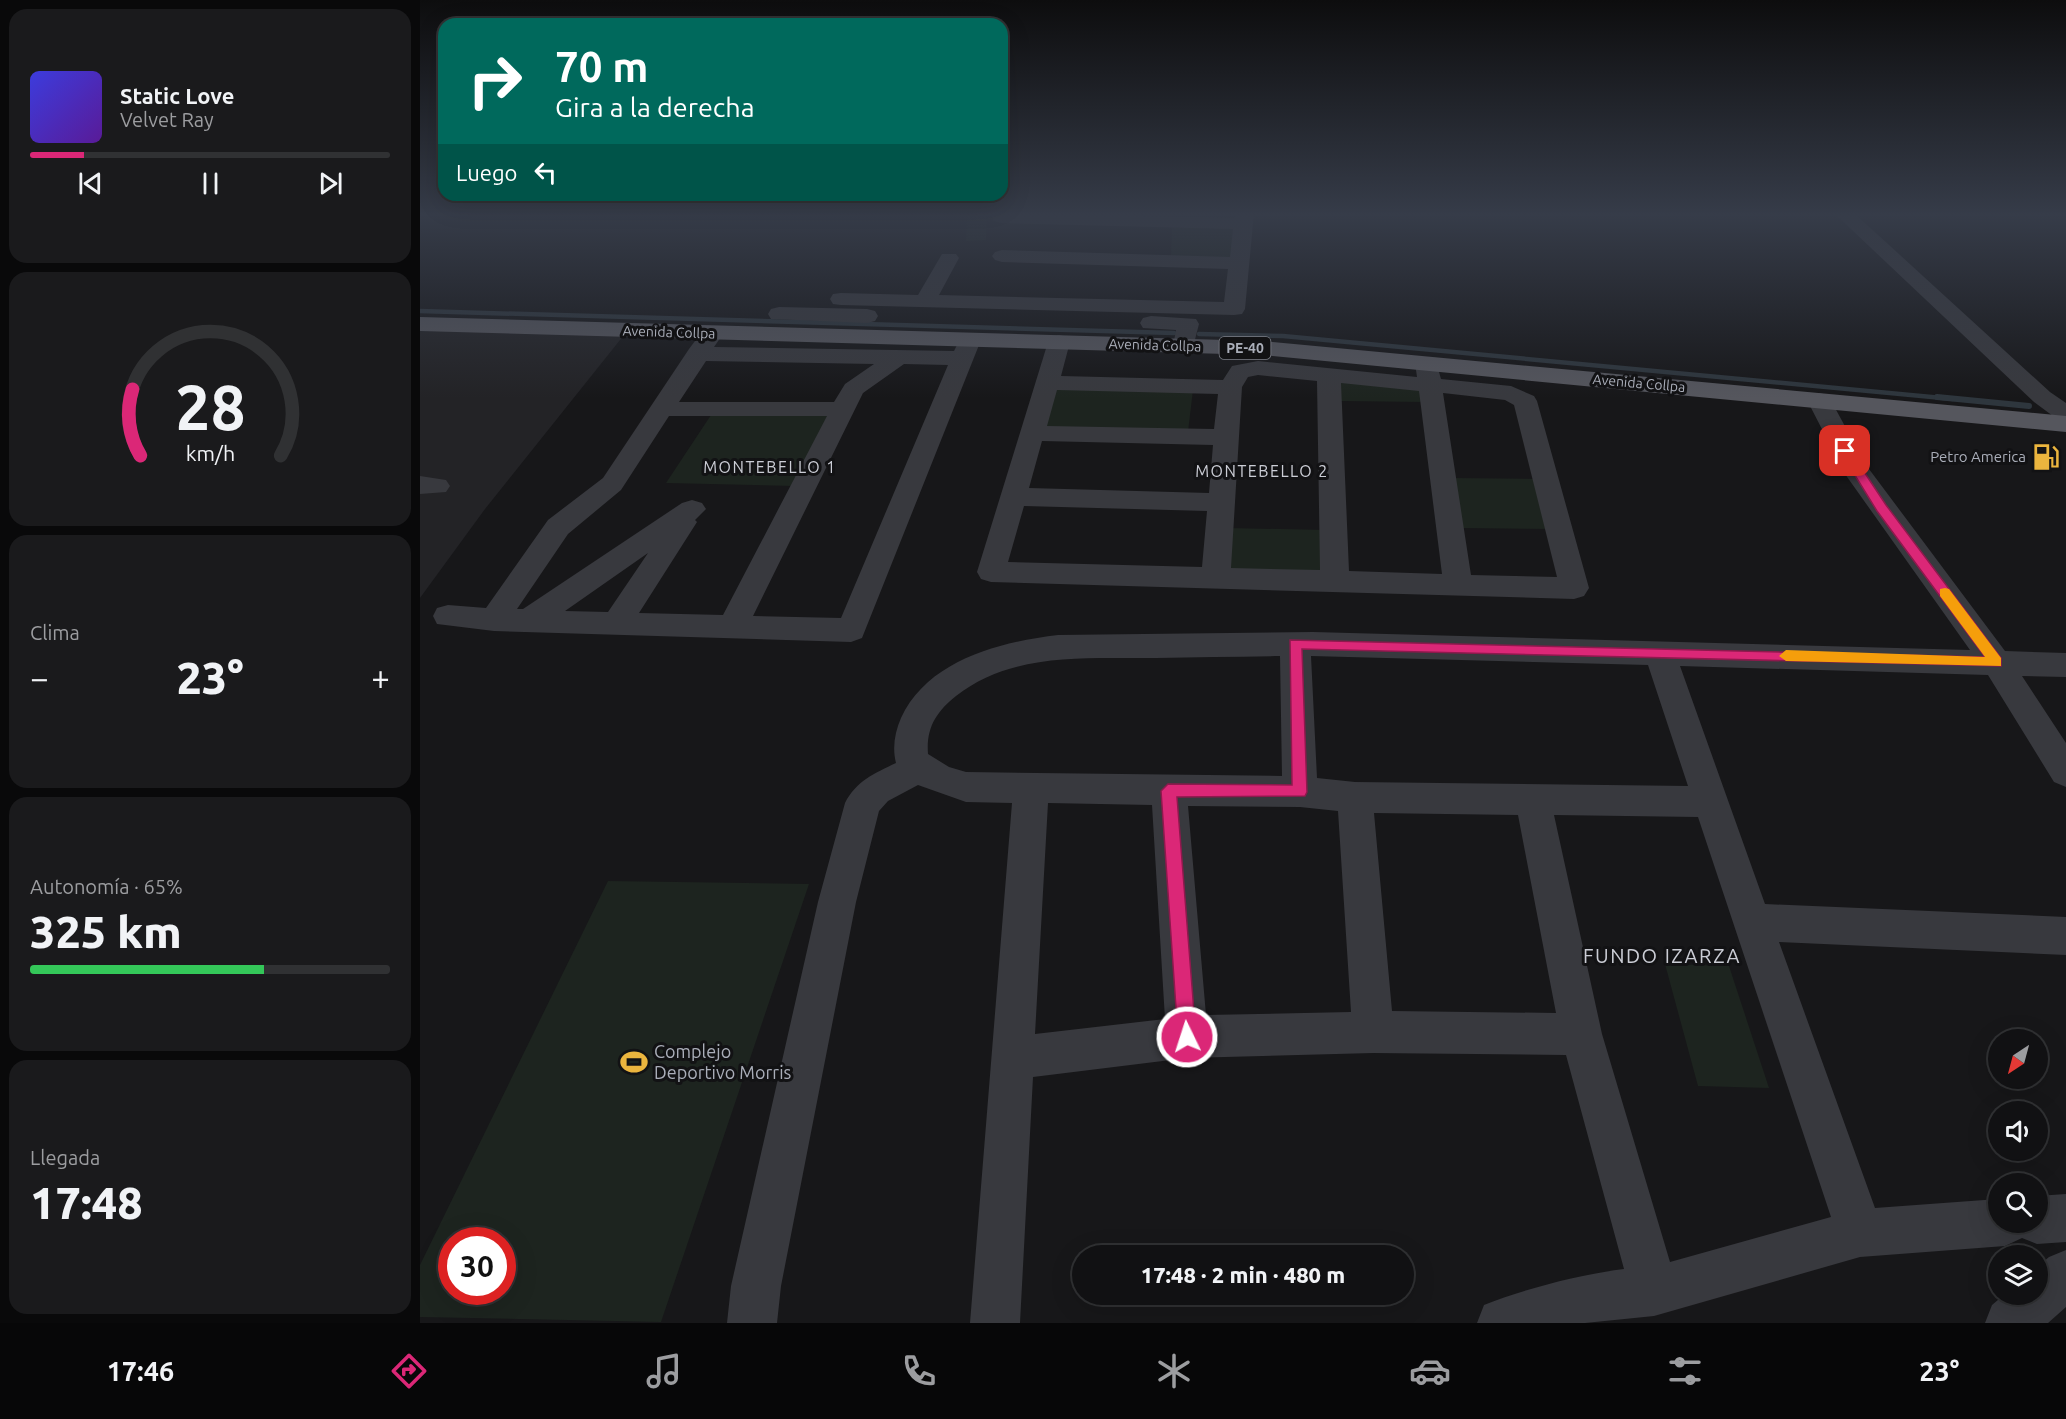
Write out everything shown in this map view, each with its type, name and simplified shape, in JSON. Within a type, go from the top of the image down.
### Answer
[{"type":"main road","name":"Avenida Collpa","points":[[420,324],[705,344],[976,314],[1059,342],[1261,348],[1428,374],[1819,400],[2066,424]]},
{"type":"street","points":[[925,302],[940,275]]},
{"type":"street","points":[[448,616],[494,620],[851,630],[994,275]]},
{"type":"street","points":[[779,314],[976,314],[1234,309],[1238,275]]},
{"type":"street","points":[[1913,275],[2061,408]]},
{"type":"street","points":[[841,299],[925,302],[976,314],[1188,324],[1184,346]]},
{"type":"street","points":[[732,627],[853,389],[899,357],[976,314]]},
{"type":"street","points":[[1059,342],[991,572],[1574,588],[1525,401],[1511,393],[1428,374],[1329,375],[1249,369],[1240,371],[1230,387],[1216,578]]},
{"type":"street","points":[[494,620],[558,526],[612,484],[705,344],[899,357]]},
{"type":"street","points":[[1428,374],[1458,585]]},
{"type":"street","points":[[1329,375],[1335,581]]},
{"type":"street","points":[[1047,383],[1230,387]]},
{"type":"street","points":[[1819,400],[1854,468],[1996,662],[2066,772]]},
{"type":"street","points":[[660,409],[843,409]]},
{"type":"street","points":[[1032,433],[1226,437]]},
{"type":"street","points":[[1013,497],[1222,502]]},
{"type":"street","points":[[528,621],[692,509],[616,624]]},
{"type":"street","points":[[1711,802],[1354,797],[1300,792],[966,787],[939,779],[912,761],[910,738],[917,717],[924,707],[959,678],[998,658],[1058,647],[1295,644],[1659,652],[2066,665]]},
{"type":"street","points":[[1295,644],[1300,792]]},
{"type":"street","points":[[1659,652],[1860,1233]]},
{"type":"street","points":[[752,1323],[756,1286],[837,902],[863,803],[876,790],[919,767]]},
{"type":"street","points":[[995,1323],[1031,787]]},
{"type":"street","points":[[1168,791],[1187,1037]]},
{"type":"street","points":[[1354,797],[1373,1032]]},
{"type":"street","points":[[1533,800],[1581,1034],[1654,1291]]},
{"type":"street","points":[[1754,922],[2066,936]]},
{"type":"street","points":[[1012,1058],[1187,1037],[1373,1032],[1581,1034]]},
{"type":"street","points":[[2048,1219],[2066,1218]]},
{"type":"street","points":[[1502,1323],[1569,1315],[1586,1298],[1654,1291],[1860,1233],[1988,1223]]},
{"type":"street","points":[[2010,1323],[2066,1274]]},
{"type":"shaded area","points":[[420,327],[624,335],[485,509],[420,598]]},
{"type":"shaded area","points":[[1338,380],[1420,388],[1423,402],[1340,401]]},
{"type":"shaded area","points":[[1053,388],[1193,390],[1188,432],[1041,428]]},
{"type":"shaded area","points":[[711,415],[833,415],[794,486],[666,483]]},
{"type":"shaded area","points":[[1452,478],[1540,479],[1551,529],[1460,528]]},
{"type":"shaded area","points":[[1228,528],[1327,530],[1328,574],[1225,570]]},
{"type":"shaded area","name":"Complejo Deportivo Morris","points":[[608,881],[809,884],[661,1322],[420,1317],[420,1265],[438,1228],[438,1305],[516,1305],[516,1227],[439,1227]]},
{"type":"shaded area","points":[[1665,964],[1729,966],[1769,1088],[1698,1086]]},
{"type":"waterway","points":[[420,311],[1174,333]]},
{"type":"waterway","points":[[1199,334],[1283,336],[1953,399]]},
{"type":"waterway","points":[[1937,397],[2029,406]]},
{"type":"slow traffic","points":[[1786,656],[1996,662],[1945,593]]},
{"type":"place","name":"Petro America","points":[[2046,457]]},
{"type":"place","name":"Complejo Deportivo Morris","points":[[634,1062]]},
{"type":"district","name":"MONTEBELLO 1","points":[[770,467]]},
{"type":"district","name":"MONTEBELLO 2","points":[[1262,471]]},
{"type":"district","name":"FUNDO IZARZA","points":[[1662,956]]},
{"type":"route","points":[[1187,1037],[1168,791],[1300,792],[1295,644],[1996,662],[1882,508],[1845,451]]}]
